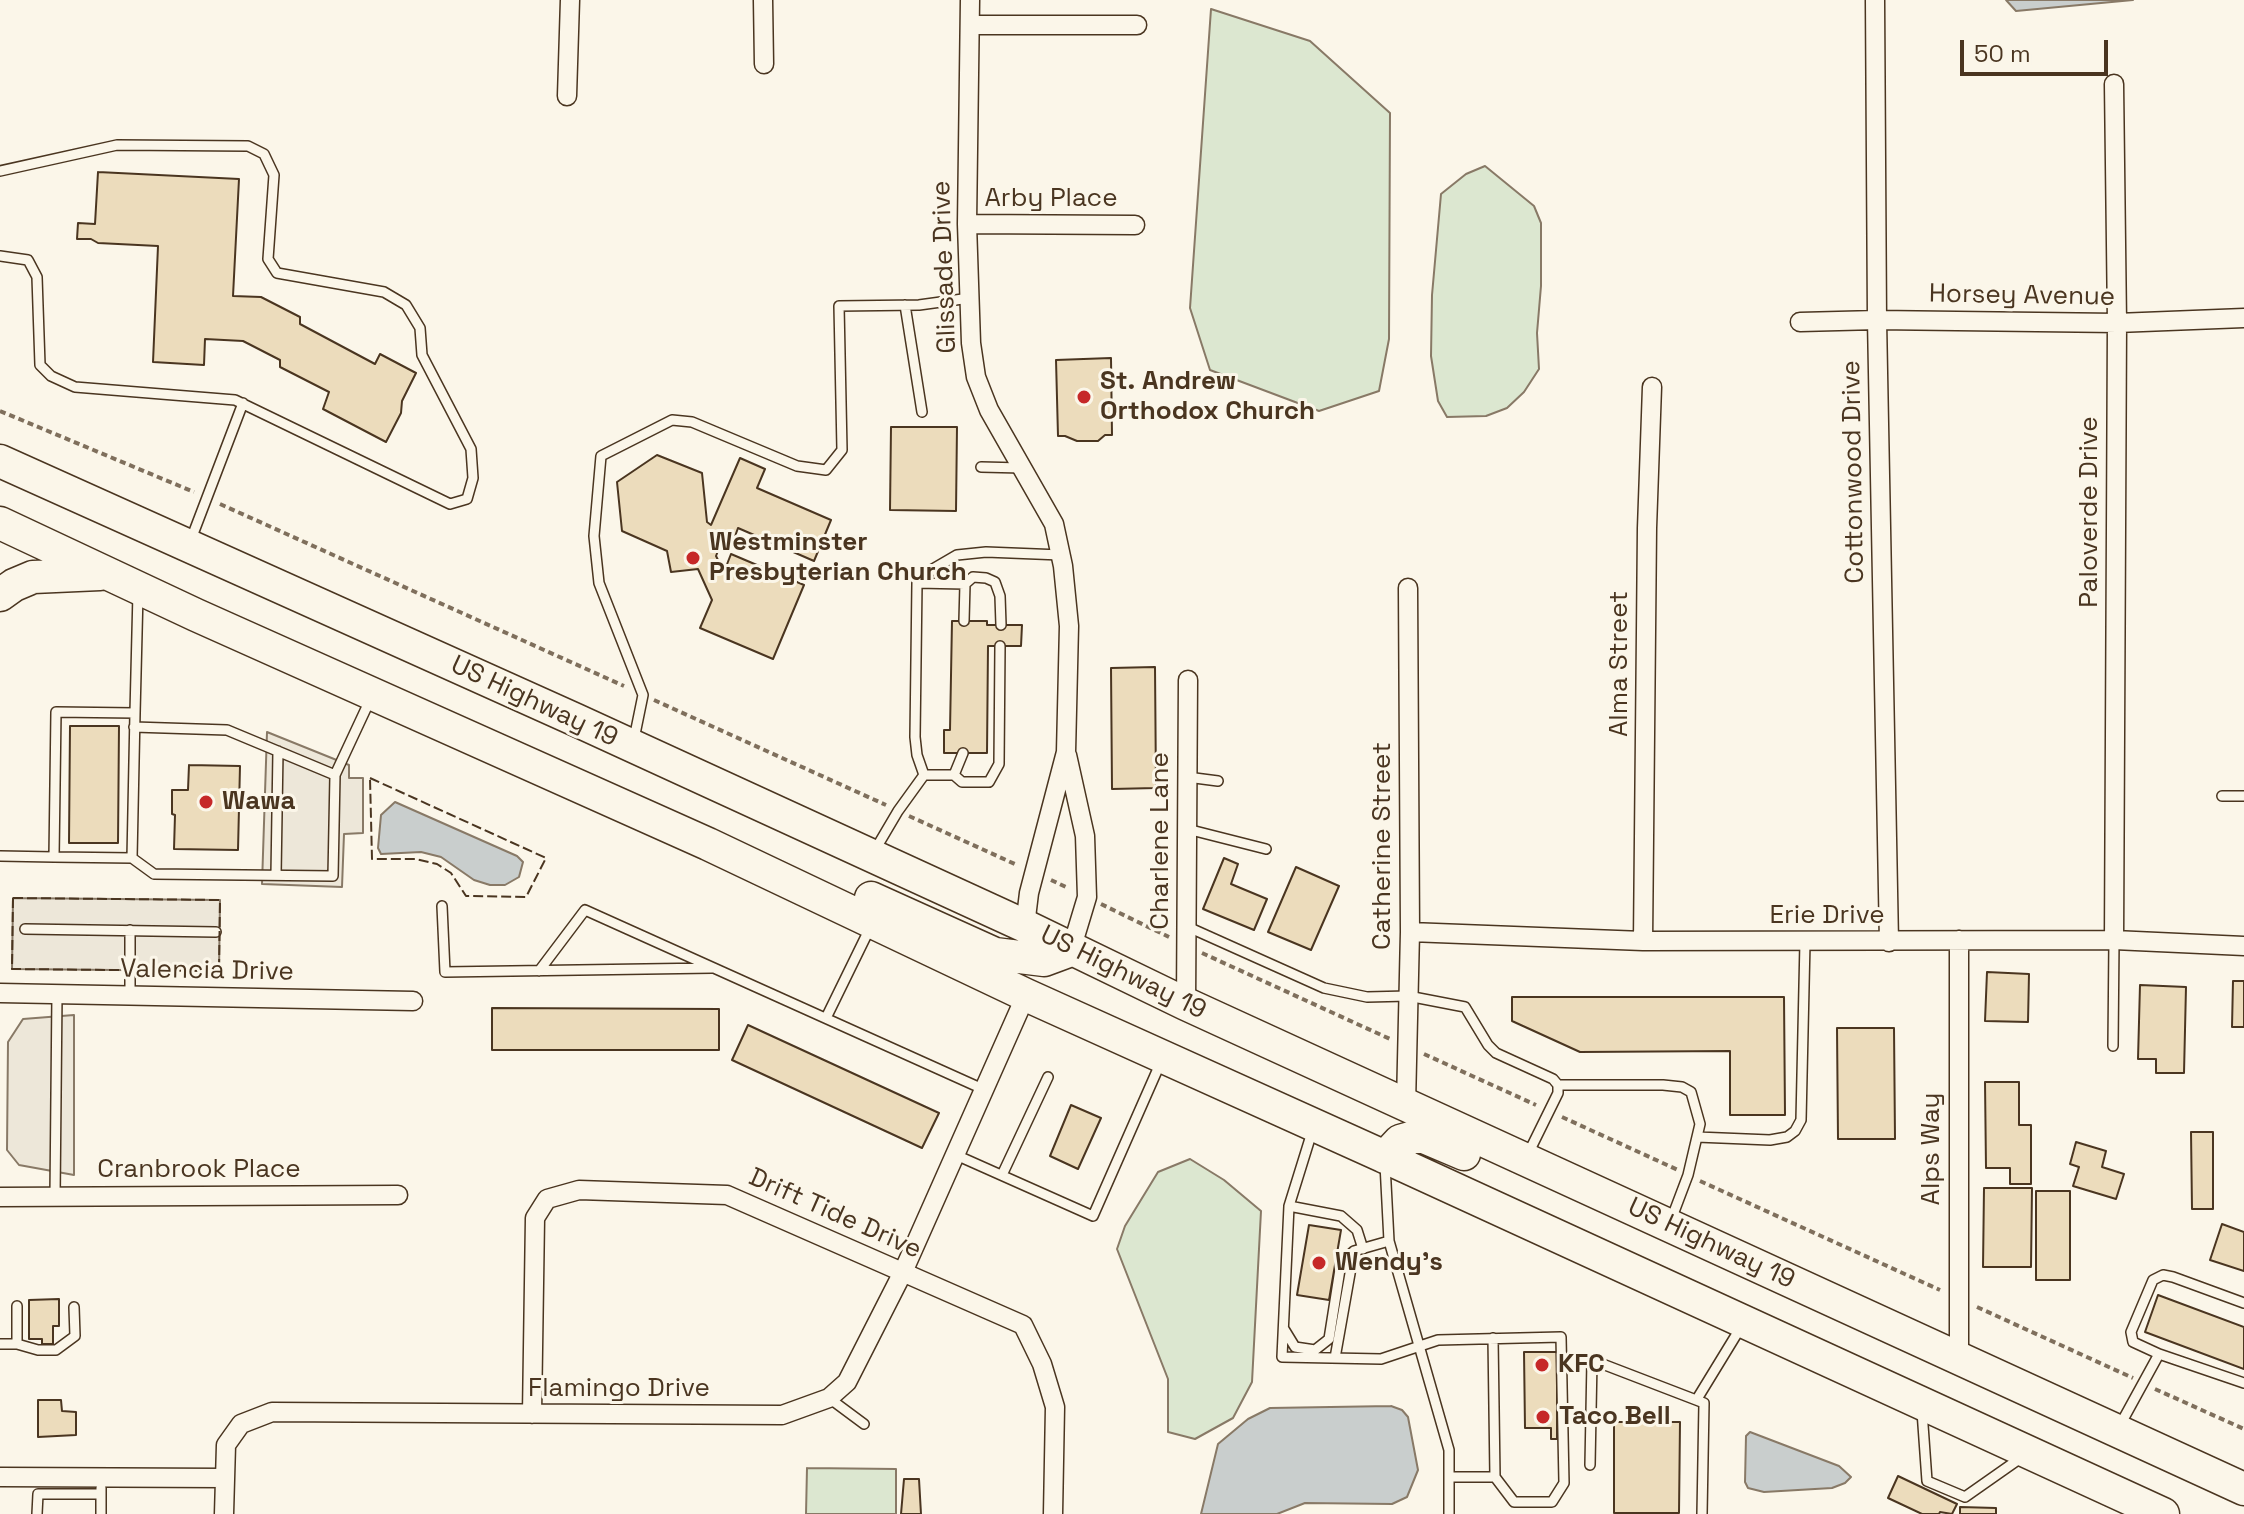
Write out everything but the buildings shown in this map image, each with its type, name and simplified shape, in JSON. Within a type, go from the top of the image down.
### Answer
[{"type":"highway","name":"US Highway 19","points":[[0,461],[1025,926],[1186,1004],[2244,1489]]},
{"type":"highway","points":[[0,523],[138,589],[708,844],[1026,995],[2163,1514]]},
{"type":"highway","points":[[0,595],[14,585],[41,576],[109,574]]},
{"type":"highway","points":[[708,844],[833,881],[995,954],[1044,960],[1071,950]]},
{"type":"highway","points":[[1385,1157],[1406,1138],[1424,1137],[1656,1241],[1754,1264]]},
{"type":"street","points":[[567,96],[570,0]]},
{"type":"street","points":[[763,0],[764,64]]},
{"type":"street","name":"Glissade Drive","points":[[970,0],[967,224],[971,343],[976,377],[989,410],[1054,524],[1061,555],[1069,626],[1066,752],[1029,893],[1025,926]]},
{"type":"street","name":"Cottonwood Drive","points":[[1875,0],[1877,320],[1889,942]]},
{"type":"street","points":[[970,25],[1137,25]]},
{"type":"street","name":"Paloverde Drive","points":[[2114,84],[2117,323],[2114,940]]},
{"type":"street","name":"Arby Place","points":[[967,224],[1135,225]]},
{"type":"street","name":"Horsey Avenue","points":[[1800,322],[2117,323],[2244,318]]},
{"type":"street","name":"Alma Street","points":[[1643,941],[1647,528],[1652,387]]},
{"type":"street","name":"Catherine Street","points":[[1406,1104],[1410,932],[1408,588]]},
{"type":"street","name":"Charlene Lane","points":[[1186,1004],[1188,680]]},
{"type":"street","name":"Glissade Drive","points":[[1066,752],[1085,836],[1087,897],[1071,950]]},
{"type":"street","name":"Erie Drive","points":[[1410,932],[1643,941],[2114,940],[2244,946]]},
{"type":"street","name":"Alps Way","points":[[1959,940],[1959,1358]]},
{"type":"street","name":"Valencia Drive","points":[[0,993],[413,1001]]},
{"type":"street","points":[[829,1398],[847,1382],[903,1272],[1026,995]]},
{"type":"street","name":"Drift Tide Drive","points":[[532,1414],[535,1218],[547,1199],[579,1190],[727,1195],[1023,1325],[1042,1364],[1055,1407],[1053,1514]]},
{"type":"street","name":"Cranbrook Place","points":[[0,1197],[398,1195]]},
{"type":"street","name":"Flamingo Drive","points":[[224,1514],[226,1445],[241,1424],[272,1412],[782,1415],[829,1398]]},
{"type":"street","points":[[0,1477],[37,1485],[101,1486],[225,1478]]},
{"type":"lane","points":[[0,171],[117,145],[248,146],[264,154],[274,175],[268,259],[277,273],[384,292],[406,305],[420,328],[422,355],[471,449],[473,478],[467,499],[450,504],[235,400],[75,387],[51,376],[40,365],[37,277],[28,260],[0,256]]},
{"type":"lane","points":[[633,748],[643,695],[599,583],[594,536],[601,456],[672,420],[692,422],[797,466],[826,470],[842,450],[839,306],[905,305],[970,298]]},
{"type":"lane","points":[[905,305],[922,412]]},
{"type":"lane","points":[[189,546],[243,403]]},
{"type":"lane","points":[[981,467],[1022,468]]},
{"type":"lane","points":[[924,775],[915,737],[917,583],[957,555],[986,552],[1061,555]]},
{"type":"lane","points":[[917,583],[965,584],[973,577],[995,582],[1000,596],[1001,625]]},
{"type":"lane","points":[[964,621],[965,584]]},
{"type":"lane","points":[[132,858],[138,589]]},
{"type":"lane","points":[[924,775],[954,775],[962,782],[989,782],[999,764],[1000,646]]},
{"type":"lane","points":[[0,856],[132,858],[154,874],[333,876],[335,775],[372,695]]},
{"type":"lane","points":[[54,857],[56,712],[135,713]]},
{"type":"lane","points":[[134,727],[227,730],[335,775]]},
{"type":"lane","points":[[276,875],[278,751]]},
{"type":"lane","points":[[954,775],[963,753]]},
{"type":"lane","points":[[872,856],[898,811],[924,775]]},
{"type":"lane","points":[[1187,777],[1218,781]]},
{"type":"lane","points":[[2222,796],[2244,796]]},
{"type":"lane","points":[[1187,829],[1266,849]]},
{"type":"lane","points":[[442,906],[445,972],[714,968]]},
{"type":"lane","points":[[539,971],[585,910],[985,1090]]},
{"type":"lane","points":[[826,1018],[872,923]]},
{"type":"lane","points":[[25,929],[216,932]]},
{"type":"lane","points":[[130,930],[130,995]]},
{"type":"lane","points":[[1186,936],[1324,988],[1367,997],[1408,996],[1465,1007],[1496,1053],[1553,1079],[1558,1085],[1550,1112],[1526,1159]]},
{"type":"lane","points":[[2113,1046],[2114,940]]},
{"type":"lane","points":[[1697,1137],[1770,1140],[1787,1137],[1795,1131],[1801,1120],[1805,942]]},
{"type":"lane","points":[[55,1196],[57,994]]},
{"type":"lane","points":[[956,1155],[1093,1216],[1163,1057]]},
{"type":"lane","points":[[1002,1175],[1048,1077]]},
{"type":"lane","points":[[1558,1085],[1682,1087],[1691,1092],[1700,1124],[1688,1175],[1670,1225]]},
{"type":"lane","points":[[1314,1125],[1289,1206],[1282,1357],[1381,1359],[1438,1340],[1493,1338],[1561,1337],[1564,1483],[1552,1502],[1514,1502],[1495,1477],[1493,1338]]},
{"type":"lane","points":[[1385,1157],[1389,1241],[1449,1450],[1449,1514]]},
{"type":"lane","points":[[1289,1206],[1341,1216],[1357,1230],[1358,1250],[1335,1358]]},
{"type":"lane","points":[[1284,1329],[1295,1347],[1315,1350],[1329,1339],[1341,1263],[1358,1250],[1389,1241]]},
{"type":"lane","points":[[2244,1303],[2163,1275],[2153,1280],[2131,1332],[2133,1342],[2159,1354],[2244,1383]]},
{"type":"lane","points":[[17,1306],[17,1344]]},
{"type":"lane","points":[[0,1344],[56,1350],[75,1336],[74,1307]]},
{"type":"lane","points":[[1697,1399],[1743,1322]]},
{"type":"lane","points":[[2117,1431],[2159,1354]]},
{"type":"lane","points":[[1590,1465],[1592,1360],[1704,1403],[1702,1514]]},
{"type":"lane","points":[[829,1398],[864,1424]]},
{"type":"lane","points":[[1922,1404],[1927,1481],[1965,1497],[2028,1452]]},
{"type":"lane","points":[[1449,1477],[1495,1477]]},
{"type":"lane","points":[[37,1485],[37,1514]]},
{"type":"lane","points":[[101,1486],[101,1514]]},
{"type":"path","points":[[0,411],[206,497],[1087,897],[1186,936],[1407,1047],[2244,1429]]},
{"type":"green space","points":[[1211,9],[1310,41],[1390,113],[1389,339],[1379,391],[1319,411],[1210,370],[1190,308]]},
{"type":"green space","points":[[1485,166],[1534,206],[1541,223],[1537,333],[1539,369],[1524,392],[1507,408],[1486,416],[1447,417],[1438,401],[1431,356],[1432,295],[1441,194],[1466,174]]},
{"type":"green space","points":[[1190,1159],[1224,1180],[1261,1211],[1252,1382],[1233,1418],[1195,1439],[1168,1432],[1168,1379],[1117,1249],[1125,1226],[1158,1172]]},
{"type":"green space","points":[[807,1468],[896,1469],[896,1514],[806,1514]]},
{"type":"shaded area","points":[[2006,0],[2133,0],[2016,11]]},
{"type":"shaded area","points":[[267,732],[349,765],[349,778],[363,778],[363,833],[344,834],[342,887],[262,884]]},
{"type":"shaded area","points":[[395,802],[517,856],[523,862],[519,877],[505,885],[490,885],[474,880],[441,857],[421,852],[381,854],[378,848],[381,815]]},
{"type":"shaded area","points":[[13,898],[220,900],[219,971],[12,969]]},
{"type":"shaded area","points":[[74,1015],[74,1175],[19,1165],[7,1150],[8,1042],[23,1019]]},
{"type":"shaded area","points":[[1391,1406],[1402,1410],[1408,1417],[1418,1470],[1407,1497],[1392,1504],[1305,1503],[1277,1514],[1201,1514],[1218,1444],[1248,1419],[1270,1408]]},
{"type":"shaded area","points":[[1750,1432],[1839,1466],[1851,1477],[1832,1488],[1764,1492],[1748,1488],[1745,1482],[1746,1436]]},
{"type":"fence","points":[[370,778],[546,858],[526,897],[466,896],[451,873],[437,864],[415,859],[372,859],[370,778]]},
{"type":"fence","points":[[13,898],[220,900],[219,971],[12,969],[13,898]]},
{"type":"place","name":"St. Andrew Orthodox Church","points":[[1084,397]]},
{"type":"place","name":"Westminster Presbyterian Church","points":[[693,558]]},
{"type":"place","name":"Wawa","points":[[206,802]]},
{"type":"place","name":"Wendy's","points":[[1319,1263]]},
{"type":"place","name":"KFC","points":[[1542,1365]]},
{"type":"place","name":"Taco Bell","points":[[1543,1417]]}]
